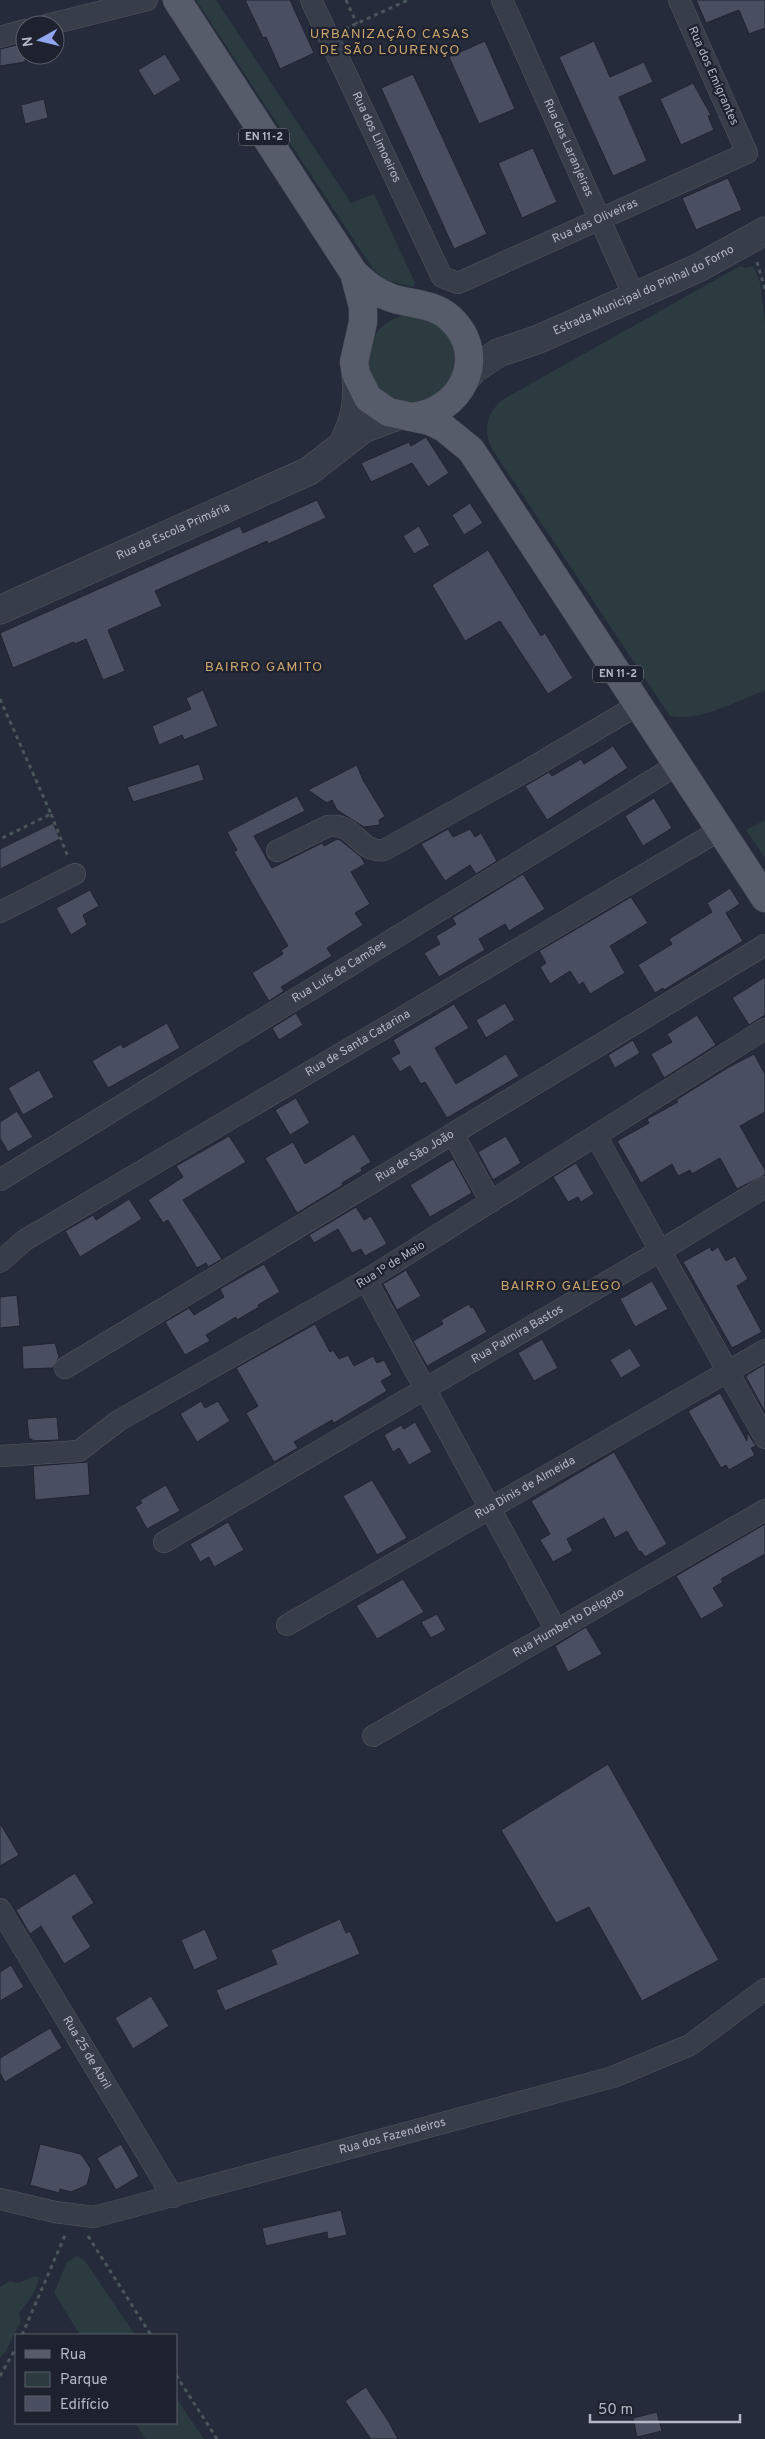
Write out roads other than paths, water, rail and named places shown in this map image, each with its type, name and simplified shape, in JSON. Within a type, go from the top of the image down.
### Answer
[{"type":"main road","name":"EN 11-2","points":[[177,0],[354,273],[363,307],[360,336],[355,355],[356,374],[368,398],[379,407],[404,417],[430,421],[444,428],[471,450]]},
{"type":"main road","name":"EN 11-2","points":[[354,273],[378,292],[413,303]]},
{"type":"main road","name":"EN 11-2","points":[[360,336],[371,320],[386,308],[399,304],[426,304],[438,310],[458,327],[468,352],[462,385],[463,423],[471,450],[765,898]]},
{"type":"main road","points":[[404,417],[426,415],[442,408],[462,385]]},
{"type":"street","points":[[65,21],[148,0]]},
{"type":"street","name":"Rua dos Limoeiros","points":[[311,0],[332,48],[442,277]]},
{"type":"street","name":"Rua das Laranjeiras","points":[[502,0],[634,296]]},
{"type":"street","name":"Rua dos Emigrantes","points":[[679,0],[747,153]]},
{"type":"street","points":[[0,37],[15,33]]},
{"type":"street","name":"Rua das Oliveiras","points":[[442,277],[458,283],[747,153]]},
{"type":"street","name":"Estrada Municipal do Pinhal do Forno","points":[[462,385],[474,369],[487,359],[521,344],[539,339],[698,268],[765,231]]},
{"type":"street","name":"Estrada Municipal do Pinhal do Forno","points":[[458,327],[482,339],[521,344]]},
{"type":"street","name":"Rua da Escola Primária","points":[[342,445],[356,412],[356,374]]},
{"type":"street","name":"Rua da Escola Primária","points":[[0,610],[309,471],[374,423],[404,417]]},
{"type":"street","points":[[277,852],[328,826],[336,825],[344,827],[369,849],[384,850],[528,770],[638,705]]},
{"type":"street","name":"Rua Luís de Camões","points":[[0,1180],[677,765]]},
{"type":"street","name":"Rua de Santa Catarina","points":[[0,1262],[25,1240],[720,830]]},
{"type":"street","points":[[0,912],[75,874]]},
{"type":"street","name":"Rua de São João","points":[[65,1368],[765,945]]},
{"type":"street","name":"Rua 1º de Maio","points":[[0,1456],[79,1451],[118,1421],[366,1280],[765,1029]]},
{"type":"street","points":[[453,1134],[491,1202]]},
{"type":"street","points":[[596,1136],[765,1438]]},
{"type":"street","name":"Rua Palmira Bastos","points":[[164,1542],[660,1251],[765,1186]]},
{"type":"street","points":[[366,1280],[424,1390],[556,1630]]},
{"type":"street","name":"Rua Dinis de Almeida","points":[[286,1625],[765,1350]]},
{"type":"street","name":"Rua Humberto Delgado","points":[[373,1736],[765,1510]]},
{"type":"street","name":"Rua 25 de Abril","points":[[0,1910],[173,2197]]},
{"type":"street","name":"Rua dos Fazendeiros","points":[[0,2199],[94,2218],[613,2077],[690,2045],[765,1989]]},
{"type":"district","name":"URBANIZAÇÃO CASAS DE SÃO LOURENÇO","points":[[390,42]]},
{"type":"district","name":"BAIRRO GAMITO","points":[[264,667]]},
{"type":"district","name":"BAIRRO GALEGO","points":[[561,1286]]}]
